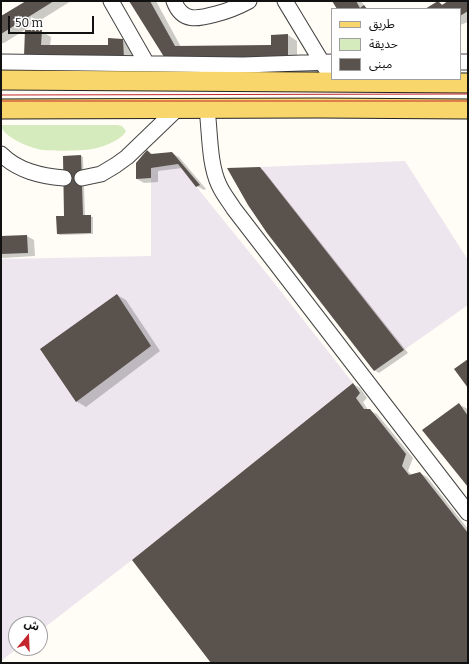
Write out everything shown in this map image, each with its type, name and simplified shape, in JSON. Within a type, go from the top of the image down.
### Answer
[{"type":"main road","points":[[1,80],[468,83]]},
{"type":"main road","points":[[1,109],[468,109]]},
{"type":"street","points":[[111,1],[147,64]]},
{"type":"street","points":[[174,1],[179,12],[189,18],[195,19],[235,8],[249,1]]},
{"type":"street","points":[[285,1],[327,62],[331,73]]},
{"type":"street","points":[[1,62],[243,65],[327,62]]},
{"type":"street","points":[[82,178],[101,174],[116,165],[178,108]]},
{"type":"street","points":[[207,109],[214,172],[219,185],[234,209],[468,513]]},
{"type":"street","points":[[1,154],[13,164],[29,172],[48,177],[64,178]]},
{"type":"shaded area","points":[[405,161],[468,260],[468,305],[404,350],[260,167]]},
{"type":"shaded area","points":[[178,164],[353,383],[132,560],[48,625],[48,616],[8,616],[8,656],[1,661],[1,259],[151,256],[151,168]]},
{"type":"green space","points":[[1,125],[117,125],[122,126],[126,131],[116,140],[96,148],[87,150],[42,150],[31,147],[12,138],[6,134]]},
{"type":"building","points":[[26,1],[54,1],[1,34],[1,16]]},
{"type":"building","points":[[129,1],[150,1],[175,46],[271,45],[271,35],[288,34],[288,56],[282,61],[166,60]]},
{"type":"building","points":[[332,1],[356,1],[360,8],[336,8]]},
{"type":"building","points":[[438,1],[442,5],[448,1],[468,1],[468,11],[461,15],[461,8],[427,8]]},
{"type":"building","points":[[25,30],[42,30],[41,45],[108,45],[108,38],[123,39],[124,58],[24,56]]},
{"type":"building","points":[[147,150],[151,154],[172,152],[200,185],[196,187],[178,164],[151,168],[151,178],[136,179],[136,163]]},
{"type":"building","points":[[81,155],[83,215],[91,215],[91,233],[57,234],[56,216],[64,216],[63,156]]},
{"type":"building","points":[[260,167],[404,350],[374,371],[267,233],[248,205],[227,168]]},
{"type":"building","points":[[27,235],[28,253],[1,254],[1,236]]},
{"type":"building","points":[[117,294],[151,346],[76,402],[40,349]]},
{"type":"building","points":[[468,359],[468,388],[454,369]]},
{"type":"building","points":[[353,383],[360,393],[356,398],[364,409],[370,409],[406,454],[402,466],[409,475],[420,472],[468,533],[468,663],[211,663],[132,560]]},
{"type":"building","points":[[459,403],[468,416],[468,487],[422,430]]},
{"type":"tram line","points":[[1,95],[468,94]]},
{"type":"tram line","points":[[1,101],[468,101]]}]
